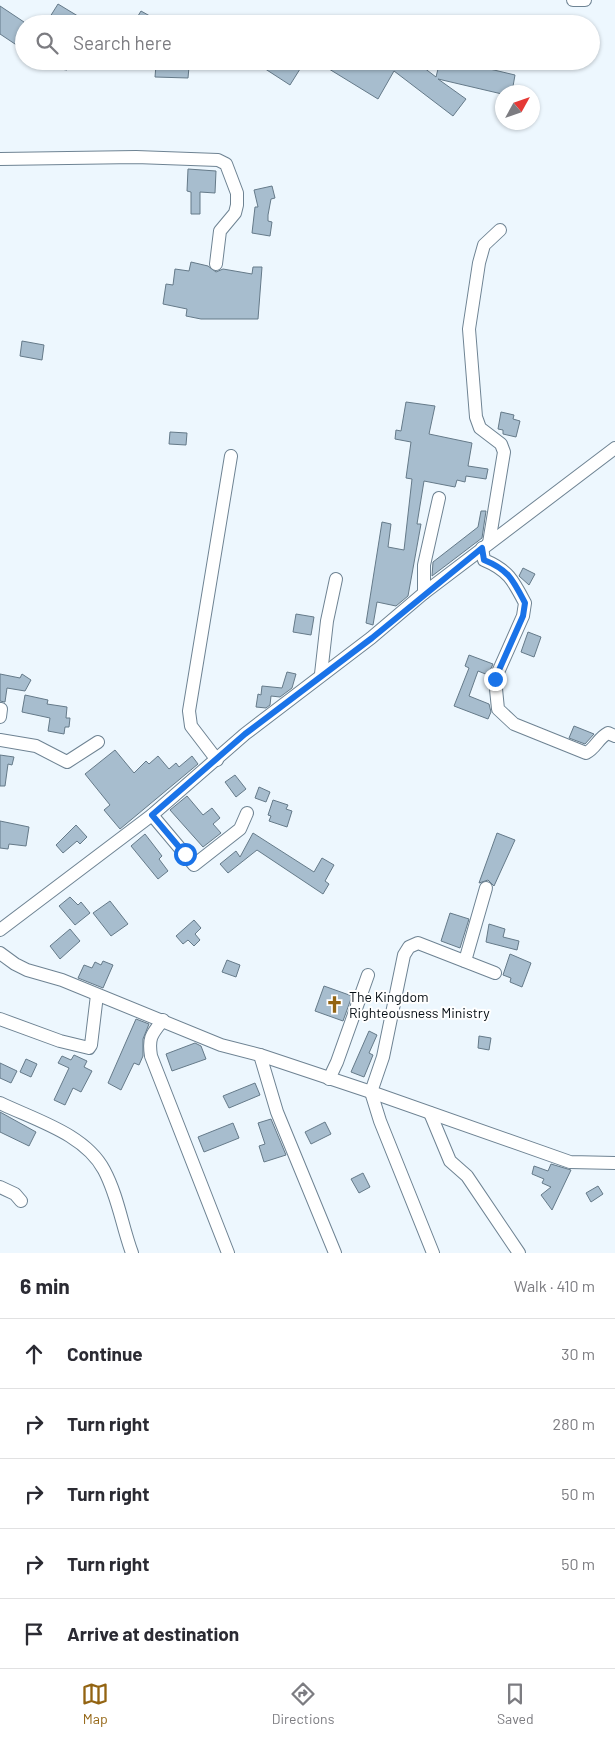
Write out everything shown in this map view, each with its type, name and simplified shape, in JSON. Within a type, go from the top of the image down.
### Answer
[{"type":"street","points":[[573,0],[585,0]]},
{"type":"street","points":[[0,159],[136,158],[218,160],[226,164],[237,193],[237,205],[234,213],[220,231],[216,264]]},
{"type":"street","points":[[500,230],[484,245],[479,263],[469,329],[476,417],[480,428],[500,444],[504,452],[484,560],[510,574],[525,603],[523,616],[495,679],[498,708],[514,724],[586,752],[594,749],[603,736],[608,733],[615,736]]},
{"type":"street","points":[[0,930],[6,918],[152,815],[321,674],[372,638],[424,593],[615,448]]},
{"type":"street","points":[[217,760],[191,726],[189,711],[231,456]]},
{"type":"street","points":[[424,593],[424,565],[439,498]]},
{"type":"street","points":[[321,674],[327,621],[336,579]]},
{"type":"street","points":[[0,740],[36,746],[67,762],[98,742]]},
{"type":"street","points":[[152,815],[194,865],[240,829],[248,813]]},
{"type":"street","points":[[465,961],[486,888]]},
{"type":"street","points":[[433,1253],[380,1121],[371,1092],[383,1057],[404,955],[409,947],[418,943],[495,974]]},
{"type":"street","points":[[0,952],[15,964],[62,980],[221,1044],[371,1092],[570,1162],[615,1163]]},
{"type":"street","points":[[329,1079],[337,1062],[368,975]]},
{"type":"street","points":[[0,1018],[60,1041],[89,1048],[92,1045],[97,995]]},
{"type":"street","points":[[164,1020],[151,1036],[149,1043],[152,1056],[228,1253]]},
{"type":"street","points":[[260,1055],[277,1112],[335,1253]]},
{"type":"street","points":[[0,1103],[74,1138],[93,1154],[105,1171],[132,1253]]},
{"type":"street","points":[[430,1113],[450,1161],[467,1176],[519,1253]]},
{"type":"street","points":[[0,1187],[15,1194],[21,1200]]},
{"type":"building","points":[[58,4],[76,15],[51,15]]},
{"type":"building","points":[[0,6],[15,16],[15,44],[0,34]]},
{"type":"building","points":[[141,11],[148,15],[139,15]]},
{"type":"building","points":[[156,70],[189,70],[188,78],[155,77]]},
{"type":"building","points":[[267,70],[299,70],[290,85]]},
{"type":"building","points":[[331,70],[427,70],[436,77],[438,70],[494,70],[515,75],[513,85],[495,85],[495,92],[438,79],[466,99],[453,116],[394,71],[378,99]]},
{"type":"building","points":[[188,169],[216,171],[215,193],[200,192],[200,214],[191,214],[191,192],[187,191]]},
{"type":"building","points":[[272,186],[275,198],[271,199],[268,215],[268,221],[272,222],[270,236],[252,233],[255,207],[258,207],[254,190]]},
{"type":"building","points":[[191,262],[208,266],[216,272],[223,269],[252,274],[253,267],[262,267],[258,319],[201,319],[186,316],[187,309],[163,304],[166,284],[173,285],[175,269],[189,271]]},
{"type":"building","points":[[22,341],[44,345],[42,360],[20,356]]},
{"type":"building","points":[[406,402],[435,406],[429,434],[472,443],[468,466],[488,469],[486,479],[466,476],[465,482],[457,480],[455,487],[424,481],[417,524],[421,524],[408,596],[396,606],[377,602],[373,625],[366,623],[382,522],[391,524],[388,547],[404,550],[412,479],[406,478],[411,442],[395,439],[396,430],[401,431]]},
{"type":"building","points":[[501,412],[514,415],[513,419],[520,421],[516,437],[503,434],[503,430],[498,429]]},
{"type":"building","points":[[170,432],[187,433],[186,445],[169,444]]},
{"type":"building","points":[[481,511],[486,511],[482,538],[432,576],[433,562],[478,527]]},
{"type":"building","points":[[523,568],[535,574],[529,585],[519,576]]},
{"type":"building","points":[[296,614],[314,617],[311,635],[293,632]]},
{"type":"building","points":[[528,632],[541,637],[534,657],[521,652]]},
{"type":"building","points":[[469,655],[493,664],[488,675],[478,671],[469,696],[489,704],[491,712],[488,719],[454,706],[469,668],[465,666]]},
{"type":"building","points":[[287,672],[296,674],[292,688],[280,697],[271,696],[270,705],[266,708],[256,707],[258,694],[261,695],[262,686],[282,688]]},
{"type":"building","points":[[0,674],[20,678],[22,674],[31,680],[25,691],[7,688],[5,702],[0,701]]},
{"type":"building","points":[[25,695],[48,700],[47,704],[67,707],[66,718],[70,718],[69,727],[65,727],[64,734],[48,731],[50,718],[22,712]]},
{"type":"building","points":[[574,726],[594,734],[585,744],[569,738]]},
{"type":"building","points":[[115,750],[134,773],[146,761],[149,764],[158,756],[169,769],[176,763],[179,767],[192,756],[198,764],[120,829],[104,810],[110,805],[85,774]]},
{"type":"building","points":[[0,755],[14,757],[12,765],[8,764],[5,786],[0,786]]},
{"type":"building","points":[[235,775],[246,789],[236,797],[225,782]]},
{"type":"building","points":[[259,787],[270,792],[266,802],[255,798]]},
{"type":"building","points":[[187,796],[203,815],[212,808],[220,818],[213,824],[221,833],[203,847],[170,810]]},
{"type":"building","points":[[273,800],[288,805],[286,809],[292,811],[287,827],[269,821],[271,816],[268,815]]},
{"type":"building","points":[[0,821],[29,827],[26,846],[9,844],[8,849],[0,848]]},
{"type":"building","points":[[76,825],[87,837],[80,844],[77,841],[63,853],[56,845]]},
{"type":"building","points":[[253,833],[314,872],[322,858],[334,865],[325,881],[329,884],[323,894],[257,850],[228,873],[220,864],[236,851],[240,857]]},
{"type":"building","points":[[497,833],[515,840],[494,886],[488,880],[479,883]]},
{"type":"building","points":[[145,834],[162,856],[159,859],[168,871],[158,879],[131,846]]},
{"type":"building","points":[[70,897],[78,905],[81,902],[90,913],[75,925],[59,906]]},
{"type":"building","points":[[110,901],[128,924],[111,936],[93,913]]},
{"type":"building","points":[[450,913],[469,919],[460,948],[441,941]]},
{"type":"building","points":[[194,920],[201,928],[195,934],[200,940],[194,946],[188,940],[183,944],[176,936]]},
{"type":"building","points":[[489,924],[505,929],[503,937],[519,941],[517,950],[486,942]]},
{"type":"building","points":[[70,929],[80,941],[60,959],[50,946]]},
{"type":"building","points":[[510,954],[531,963],[522,987],[510,982],[511,978],[503,975]]},
{"type":"building","points":[[227,960],[240,965],[236,977],[222,972]]},
{"type":"building","points":[[103,961],[113,965],[103,988],[78,978],[84,965],[92,968],[95,962],[101,965]]},
{"type":"building","name":"The Kingdom Righteousness Ministry","points":[[324,986],[352,996],[343,1021],[315,1011]]},
{"type":"building","points":[[136,1019],[149,1024],[143,1039],[143,1056],[139,1065],[134,1063],[121,1090],[108,1083]]},
{"type":"building","points":[[369,1031],[377,1035],[369,1053],[373,1055],[364,1077],[351,1072]]},
{"type":"building","points":[[479,1036],[491,1038],[489,1050],[478,1048]]},
{"type":"building","points":[[195,1043],[201,1046],[206,1059],[172,1071],[166,1054]]},
{"type":"building","points":[[74,1055],[87,1061],[84,1067],[92,1071],[81,1092],[73,1088],[65,1105],[54,1100],[69,1068],[58,1063],[62,1056],[71,1060]]},
{"type":"building","points":[[26,1059],[37,1064],[31,1077],[20,1072]]},
{"type":"building","points":[[0,1063],[17,1071],[11,1083],[0,1078]]},
{"type":"building","points":[[255,1083],[260,1095],[229,1108],[223,1096]]},
{"type":"building","points":[[0,1112],[36,1132],[29,1146],[0,1132]]},
{"type":"building","points":[[271,1119],[286,1155],[264,1162],[259,1146],[265,1144],[258,1123]]},
{"type":"building","points":[[325,1122],[331,1134],[311,1144],[305,1132]]},
{"type":"building","points":[[233,1123],[239,1138],[204,1152],[198,1137]]},
{"type":"building","points":[[551,1164],[571,1170],[552,1210],[541,1195],[551,1187],[542,1183],[544,1179],[532,1174],[534,1166],[548,1171]]},
{"type":"building","points":[[363,1173],[370,1187],[359,1193],[351,1179]]},
{"type":"building","points":[[598,1186],[603,1194],[591,1202],[586,1193]]},
{"type":"place","name":"The Kingdom Righteousness Ministry","points":[[335,1004]]},
{"type":"route","points":[[185,854],[152,815],[245,734],[321,674],[372,638],[424,593],[482,548],[484,560],[510,574],[525,603],[523,616],[513,634],[495,679]]}]
